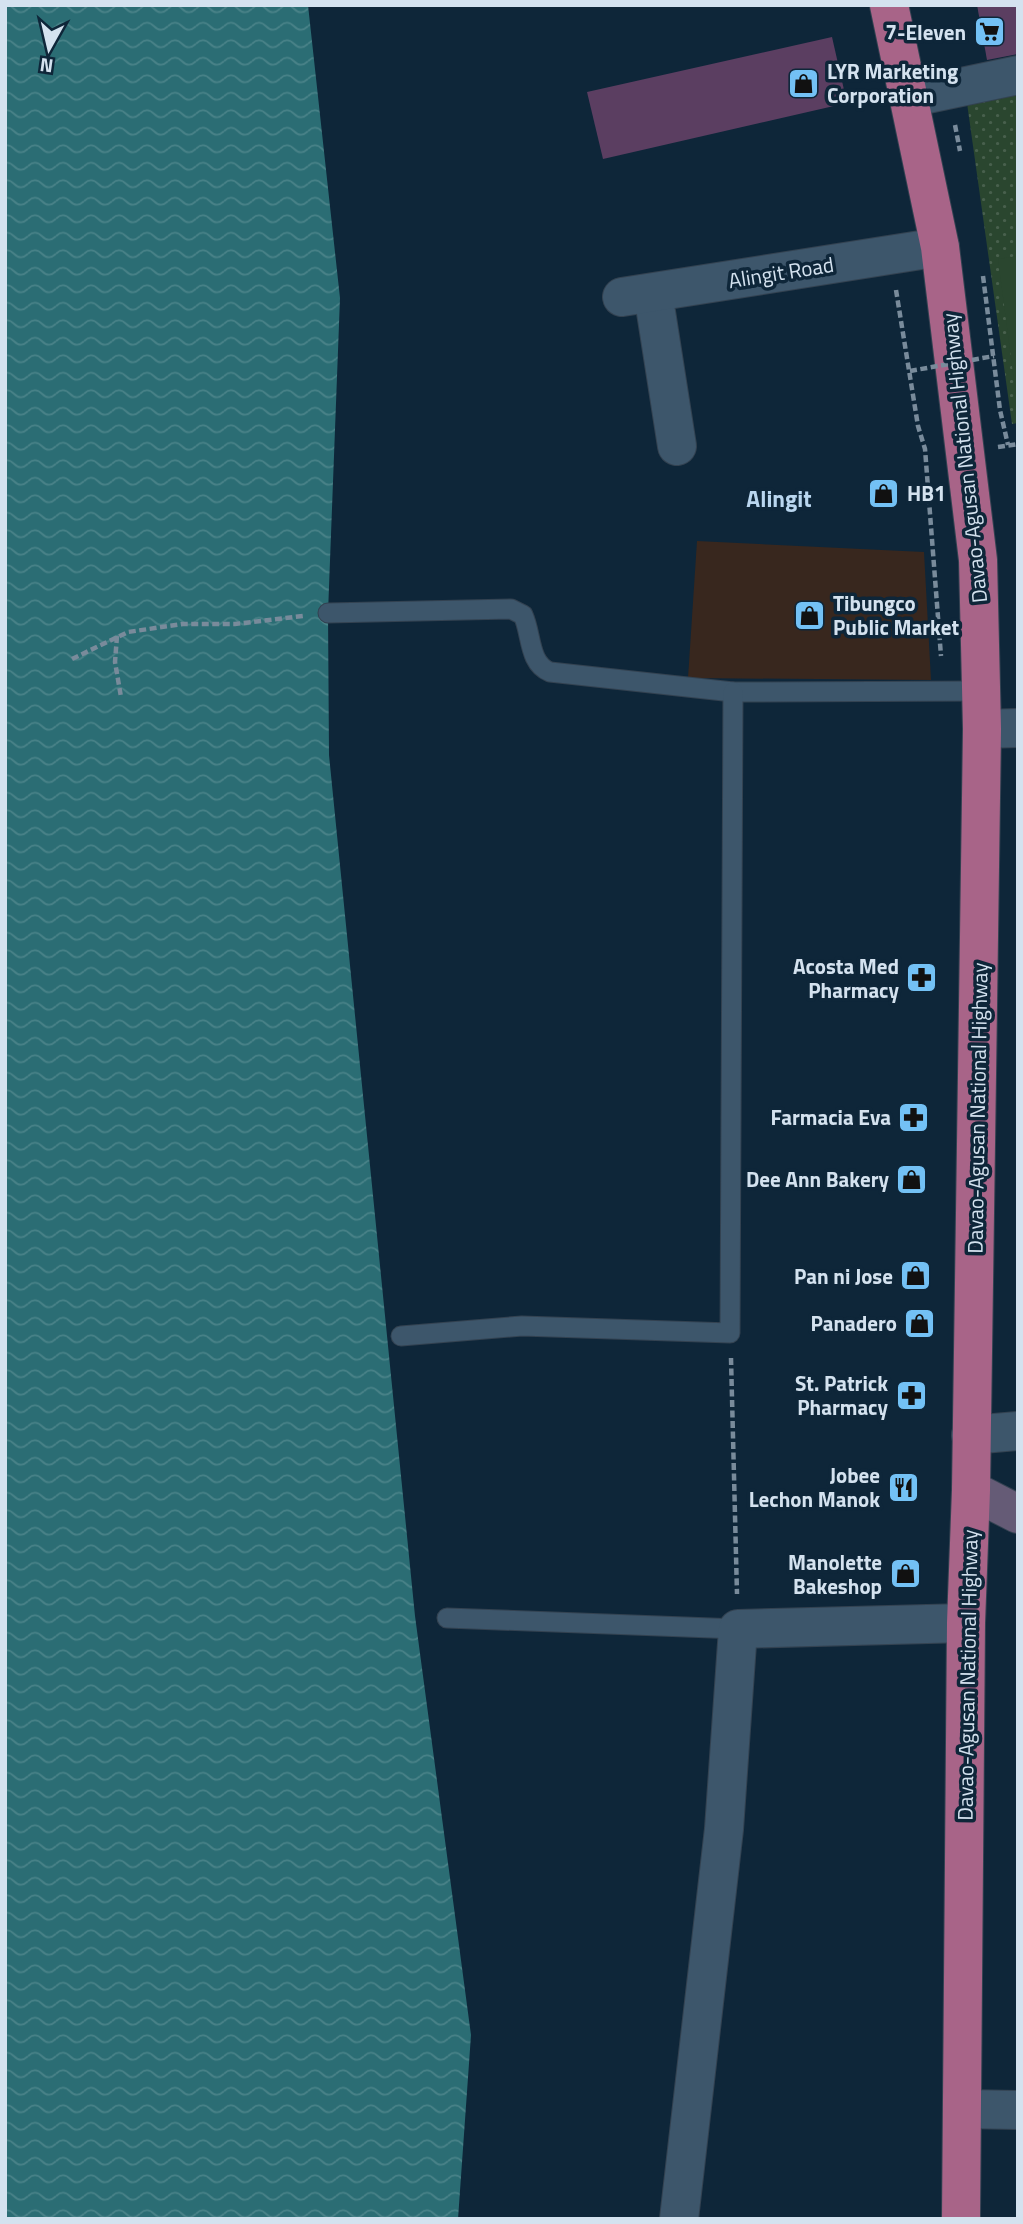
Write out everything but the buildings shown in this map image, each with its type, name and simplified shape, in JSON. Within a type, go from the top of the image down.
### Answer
[{"type":"highway","name":"Davao-Agusan National Highway","points":[[889,5],[940,247],[978,560],[982,691],[1000,728],[971,1434],[966,1623],[961,2219]]},
{"type":"main road","points":[[971,1490],[1018,1514]]},
{"type":"street","points":[[909,98],[1018,75]]},
{"type":"street","name":"Alingit Road","points":[[677,446],[638,295],[940,247]]},
{"type":"street","points":[[971,1434],[1018,1430]]},
{"type":"street","points":[[679,2219],[724,1829],[738,1629],[966,1623]]},
{"type":"street","points":[[963,2109],[1018,2110]]},
{"type":"lane","points":[[328,613],[511,609],[523,615],[535,659],[541,668],[550,672],[733,692],[982,691]]},
{"type":"lane","points":[[401,1336],[522,1326],[730,1332],[733,692]]},
{"type":"lane","points":[[447,1618],[738,1629]]},
{"type":"path","points":[[985,287],[1008,445]]},
{"type":"path","points":[[897,299],[918,426],[925,449],[944,691]]},
{"type":"path","points":[[910,371],[994,356]]},
{"type":"path","points":[[72,659],[117,635],[183,624],[236,624],[328,613]]},
{"type":"path","points":[[117,635],[115,663],[121,697]]},
{"type":"path","points":[[730,1332],[738,1629]]},
{"type":"shaded area","points":[[1018,93],[1018,423],[1012,424],[967,103]]},
{"type":"shaded area","points":[[1018,256],[1018,404],[1017,404],[998,259]]},
{"type":"shaded area","name":"Tibungco Public Market","points":[[697,541],[924,552],[931,680],[688,678]]},
{"type":"water","points":[[5,5],[308,5],[340,298],[328,613],[329,755],[415,1616],[471,2035],[458,2219],[5,2219]]},
{"type":"place","name":"7-Eleven","points":[[989,32]]},
{"type":"place","name":"LYR Marketing Corporation","points":[[804,83]]},
{"type":"place","name":"HB1","points":[[884,493]]},
{"type":"place","name":"Tibungco Public Market","points":[[810,615]]},
{"type":"place","name":"Acosta Med Pharmacy","points":[[922,978]]},
{"type":"place","name":"Farmacia Eva","points":[[914,1117]]},
{"type":"place","name":"Dee Ann Bakery","points":[[912,1179]]},
{"type":"place","name":"Pan ni Jose","points":[[916,1276]]},
{"type":"place","name":"Panadero","points":[[920,1323]]},
{"type":"place","name":"St. Patrick Pharmacy","points":[[911,1395]]},
{"type":"place","name":"Jobee Lechon Manok","points":[[903,1487]]},
{"type":"place","name":"Manolette Bakeshop","points":[[905,1574]]},
{"type":"district","name":"Alingit","points":[[779,498]]}]
